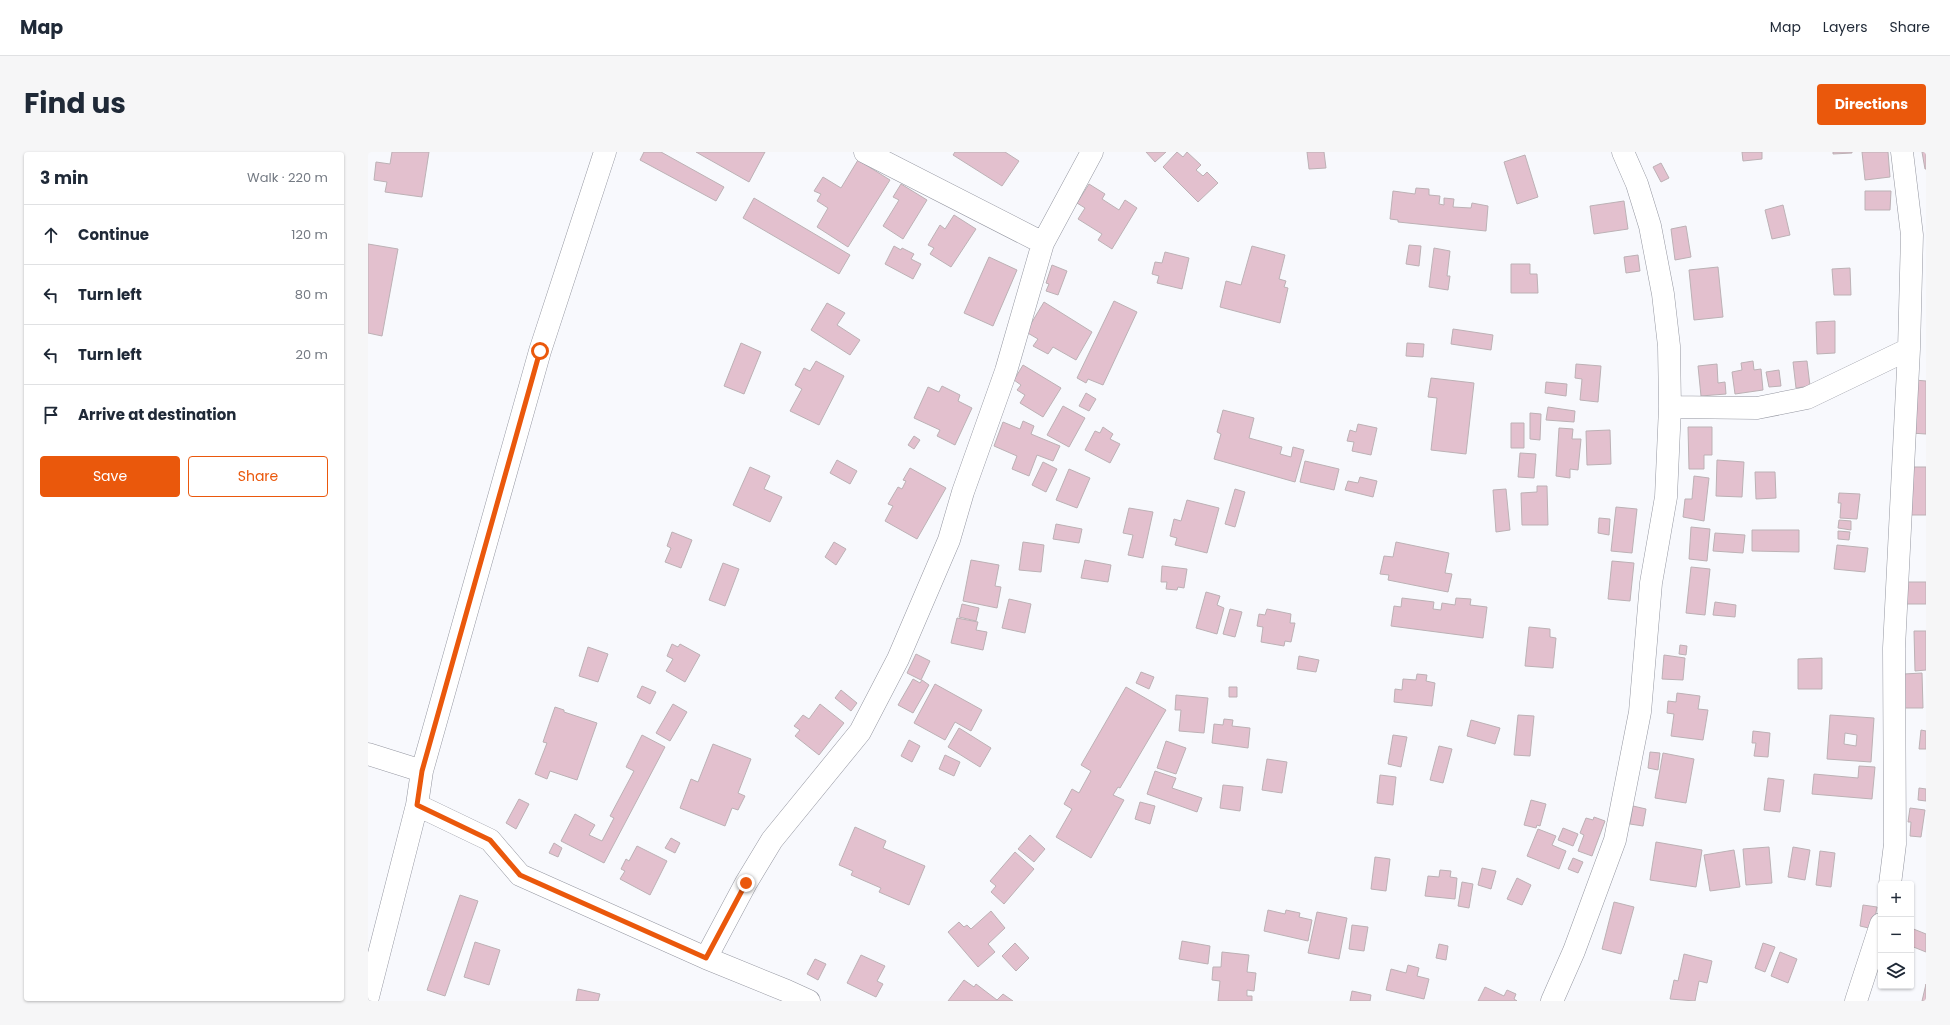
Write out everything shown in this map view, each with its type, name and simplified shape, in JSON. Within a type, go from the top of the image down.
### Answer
[{"type":"street","points":[[368,996],[417,805],[422,771],[540,351],[605,152]]},
{"type":"street","points":[[865,152],[1043,242]]},
{"type":"street","points":[[706,958],[746,883],[772,840],[860,732],[898,658],[949,540],[963,492],[1006,371],[1043,242],[1092,152]]},
{"type":"street","points":[[1552,1001],[1574,951],[1616,840],[1640,712],[1651,583],[1666,498],[1670,407],[1669,346],[1662,294],[1650,226],[1637,184],[1623,152]]},
{"type":"street","points":[[1890,881],[1895,844],[1894,648],[1909,349],[1912,235],[1902,152]]},
{"type":"street","points":[[1670,407],[1757,408],[1807,398],[1909,349]]},
{"type":"street","points":[[368,754],[422,771]]},
{"type":"street","points":[[417,805],[490,840],[520,875],[706,958],[808,1001]]},
{"type":"street","points":[[1856,1001],[1878,933]]},
{"type":"building","points":[[392,152],[429,152],[422,197],[385,192],[387,182],[374,180],[376,162],[390,164]]},
{"type":"building","points":[[644,152],[661,152],[724,187],[716,201],[640,160]]},
{"type":"building","points":[[696,152],[765,152],[749,182]]},
{"type":"building","points":[[955,152],[1005,152],[1019,161],[1002,186],[953,155]]},
{"type":"building","points":[[1146,152],[1166,152],[1155,162]]},
{"type":"building","points":[[1177,152],[1183,157],[1187,152],[1201,165],[1196,170],[1203,176],[1207,172],[1218,183],[1198,202],[1163,167]]},
{"type":"building","points":[[1307,152],[1324,152],[1326,168],[1309,169]]},
{"type":"building","points":[[1742,152],[1762,152],[1762,159],[1743,161]]},
{"type":"building","points":[[1833,152],[1852,152],[1852,153],[1833,154]]},
{"type":"building","points":[[1862,152],[1888,152],[1890,177],[1865,180]]},
{"type":"building","points":[[1922,152],[1926,152],[1926,169],[1925,169]]},
{"type":"building","points":[[1525,155],[1538,197],[1517,204],[1504,162]]},
{"type":"building","points":[[858,160],[890,180],[848,247],[817,227],[828,208],[817,201],[821,194],[814,191],[823,177],[841,188]]},
{"type":"building","points":[[1661,163],[1669,178],[1661,182],[1653,167]]},
{"type":"building","points":[[901,184],[927,200],[903,239],[883,226],[899,200],[893,197]]},
{"type":"building","points":[[1089,184],[1105,194],[1102,199],[1119,210],[1125,200],[1137,208],[1112,249],[1098,240],[1102,234],[1078,219],[1085,208],[1077,203]]},
{"type":"building","points":[[1416,188],[1429,189],[1429,195],[1440,196],[1439,204],[1444,205],[1444,198],[1454,199],[1453,207],[1471,208],[1472,203],[1488,206],[1486,231],[1398,222],[1398,220],[1390,219],[1393,191],[1415,194]]},
{"type":"building","points":[[1865,191],[1891,191],[1890,210],[1865,210]]},
{"type":"building","points":[[754,198],[850,255],[839,274],[743,218]]},
{"type":"building","points":[[1624,201],[1628,229],[1594,234],[1590,206]]},
{"type":"building","points":[[1783,205],[1790,235],[1772,239],[1765,210]]},
{"type":"building","points":[[954,215],[976,229],[951,267],[930,254],[934,248],[928,245],[940,225],[945,229]]},
{"type":"building","points":[[1686,226],[1691,257],[1675,260],[1671,229]]},
{"type":"building","points":[[368,244],[398,249],[382,336],[368,333]]},
{"type":"building","points":[[1409,245],[1421,246],[1419,266],[1406,264]]},
{"type":"building","points":[[894,246],[914,254],[911,259],[921,264],[913,279],[885,264]]},
{"type":"building","points":[[1252,246],[1285,255],[1279,279],[1286,281],[1284,287],[1288,288],[1280,323],[1220,307],[1226,281],[1241,285]]},
{"type":"building","points":[[1434,248],[1450,251],[1447,276],[1450,276],[1448,290],[1429,287]]},
{"type":"building","points":[[1165,252],[1189,258],[1182,289],[1157,283],[1159,276],[1152,274],[1155,262],[1162,263]]},
{"type":"building","points":[[1638,255],[1640,271],[1626,273],[1624,257]]},
{"type":"building","points":[[989,257],[1017,270],[993,326],[964,313]]},
{"type":"building","points":[[1511,264],[1530,264],[1530,274],[1537,274],[1538,293],[1511,293]]},
{"type":"building","points":[[1052,265],[1067,271],[1058,295],[1046,291],[1049,284],[1046,283]]},
{"type":"building","points":[[1718,267],[1723,317],[1694,320],[1689,270]]},
{"type":"building","points":[[1850,268],[1851,295],[1834,295],[1832,269]]},
{"type":"building","points":[[1114,301],[1137,312],[1103,385],[1088,379],[1086,383],[1077,378]]},
{"type":"building","points":[[1044,302],[1092,332],[1076,360],[1053,347],[1048,354],[1033,346],[1038,339],[1026,332]]},
{"type":"building","points":[[827,303],[845,313],[837,325],[860,340],[850,355],[811,330]]},
{"type":"building","points":[[1835,321],[1835,353],[1817,354],[1816,322]]},
{"type":"building","points":[[1453,329],[1493,335],[1491,350],[1451,344]]},
{"type":"building","points":[[741,343],[761,352],[744,394],[724,386]]},
{"type":"building","points":[[1407,343],[1424,344],[1423,357],[1406,356]]},
{"type":"building","points":[[816,361],[844,376],[819,425],[790,411],[802,389],[795,385],[804,368],[810,371]]},
{"type":"building","points":[[1753,361],[1754,370],[1761,369],[1763,390],[1735,394],[1732,372],[1742,370],[1741,363]]},
{"type":"building","points":[[1807,361],[1810,386],[1796,388],[1793,362]]},
{"type":"building","points":[[1576,364],[1601,366],[1598,402],[1580,400],[1582,379],[1575,378]]},
{"type":"building","points":[[1717,364],[1718,383],[1725,382],[1726,394],[1701,396],[1698,366]]},
{"type":"building","points":[[1023,365],[1061,388],[1043,417],[1020,403],[1025,395],[1017,390],[1021,385],[1014,380]]},
{"type":"building","points":[[1779,370],[1781,386],[1769,387],[1766,372]]},
{"type":"building","points":[[1431,378],[1474,383],[1466,454],[1431,450],[1437,398],[1428,397]]},
{"type":"building","points":[[1915,380],[1926,381],[1926,434],[1911,433]]},
{"type":"building","points":[[1546,382],[1567,384],[1566,396],[1545,393]]},
{"type":"building","points":[[942,386],[960,395],[958,401],[972,408],[955,445],[937,436],[940,430],[914,418],[928,387],[939,392]]},
{"type":"building","points":[[1086,393],[1096,399],[1089,411],[1079,406]]},
{"type":"building","points":[[1063,406],[1085,418],[1069,447],[1047,435]]},
{"type":"building","points":[[1548,407],[1575,411],[1574,422],[1546,420]]},
{"type":"building","points":[[1223,410],[1254,418],[1249,438],[1282,447],[1280,454],[1291,457],[1293,447],[1304,450],[1295,482],[1214,459],[1221,434],[1217,432]]},
{"type":"building","points":[[1530,413],[1541,414],[1540,440],[1530,439]]},
{"type":"building","points":[[1023,421],[1034,426],[1031,434],[1060,446],[1053,461],[1037,455],[1029,476],[1012,469],[1017,456],[994,446],[1003,422],[1020,429]]},
{"type":"building","points":[[1511,423],[1524,423],[1524,448],[1511,448]]},
{"type":"building","points":[[1358,424],[1377,428],[1371,455],[1352,451],[1354,442],[1347,441],[1350,430],[1356,432]]},
{"type":"building","points":[[1103,427],[1113,434],[1110,439],[1120,444],[1110,463],[1085,450],[1095,431],[1100,433]]},
{"type":"building","points":[[1688,427],[1712,427],[1712,455],[1704,455],[1704,469],[1689,469]]},
{"type":"building","points":[[1559,428],[1573,429],[1572,439],[1581,439],[1578,470],[1570,469],[1570,478],[1556,476]]},
{"type":"building","points":[[1610,430],[1611,464],[1587,465],[1586,431]]},
{"type":"building","points":[[914,436],[920,440],[914,449],[908,445]]},
{"type":"building","points":[[1520,453],[1536,454],[1534,478],[1518,477]]},
{"type":"building","points":[[837,460],[857,471],[850,484],[830,473]]},
{"type":"building","points":[[1717,460],[1744,462],[1742,497],[1716,496]]},
{"type":"building","points":[[1305,461],[1339,469],[1334,490],[1300,482]]},
{"type":"building","points":[[1043,462],[1057,469],[1046,492],[1032,485]]},
{"type":"building","points":[[750,467],[770,476],[764,489],[782,497],[770,522],[733,505]]},
{"type":"building","points":[[1910,467],[1926,467],[1926,515],[1910,515]]},
{"type":"building","points":[[910,468],[946,488],[917,539],[885,521],[893,506],[888,504],[898,487],[902,489],[906,481],[903,480]]},
{"type":"building","points":[[1069,469],[1090,478],[1077,508],[1056,500]]},
{"type":"building","points":[[1755,472],[1775,472],[1776,498],[1756,499]]},
{"type":"building","points":[[1694,476],[1709,478],[1704,521],[1683,517],[1685,499],[1692,499]]},
{"type":"building","points":[[1360,477],[1377,481],[1373,497],[1345,490],[1348,481],[1358,483]]},
{"type":"building","points":[[1537,486],[1547,486],[1548,525],[1522,525],[1521,493],[1537,492]]},
{"type":"building","points":[[1235,489],[1245,492],[1235,527],[1225,524]]},
{"type":"building","points":[[1506,489],[1510,530],[1496,532],[1493,490]]},
{"type":"building","points":[[1839,493],[1860,494],[1857,519],[1840,518],[1841,503],[1838,503]]},
{"type":"building","points":[[1187,500],[1219,508],[1207,553],[1175,545],[1177,538],[1170,536],[1174,519],[1181,521]]},
{"type":"building","points":[[1616,507],[1637,509],[1632,553],[1611,551]]},
{"type":"building","points":[[1129,508],[1153,512],[1143,558],[1128,555],[1133,535],[1123,533]]},
{"type":"building","points":[[1599,518],[1610,519],[1609,535],[1598,533]]},
{"type":"building","points":[[1839,520],[1851,521],[1851,530],[1838,528]]},
{"type":"building","points":[[1056,524],[1082,529],[1079,543],[1053,539]]},
{"type":"building","points":[[1691,527],[1710,529],[1707,561],[1689,559]]},
{"type":"building","points":[[1752,530],[1799,530],[1799,552],[1752,551]]},
{"type":"building","points":[[1838,531],[1850,532],[1849,540],[1838,539]]},
{"type":"building","points":[[672,532],[692,540],[681,568],[665,562],[671,548],[667,546]]},
{"type":"building","points":[[1715,533],[1745,535],[1743,553],[1713,551]]},
{"type":"building","points":[[834,542],[846,549],[836,565],[825,557]]},
{"type":"building","points":[[1023,542],[1044,545],[1041,572],[1019,570]]},
{"type":"building","points":[[1396,542],[1449,553],[1445,573],[1452,574],[1448,592],[1388,580],[1389,575],[1380,574],[1384,556],[1393,557]]},
{"type":"building","points":[[1837,545],[1868,548],[1865,572],[1834,569]]},
{"type":"building","points":[[971,560],[999,565],[995,586],[1001,587],[997,608],[963,601]]},
{"type":"building","points":[[1085,560],[1111,565],[1108,582],[1081,578]]},
{"type":"building","points":[[1612,561],[1634,563],[1630,601],[1608,599]]},
{"type":"building","points":[[723,563],[739,569],[725,606],[709,600]]},
{"type":"building","points":[[1162,566],[1187,569],[1184,588],[1178,587],[1177,590],[1166,589],[1167,582],[1161,582]]},
{"type":"building","points":[[1691,567],[1710,569],[1705,615],[1686,613]]},
{"type":"building","points":[[1907,582],[1926,582],[1926,604],[1907,604]]},
{"type":"building","points":[[1206,592],[1220,596],[1217,605],[1224,608],[1217,634],[1196,628]]},
{"type":"building","points":[[1402,598],[1434,602],[1433,609],[1441,610],[1442,603],[1455,605],[1456,598],[1471,599],[1470,605],[1487,607],[1483,638],[1391,626],[1394,606],[1401,607]]},
{"type":"building","points":[[1009,599],[1031,604],[1025,633],[1002,628]]},
{"type":"building","points":[[1715,602],[1736,605],[1735,617],[1713,615]]},
{"type":"building","points":[[962,604],[979,608],[976,621],[959,617]]},
{"type":"building","points":[[1230,609],[1242,612],[1235,637],[1223,634]]},
{"type":"building","points":[[1267,609],[1291,614],[1290,623],[1295,623],[1291,642],[1285,641],[1284,646],[1261,642],[1263,627],[1257,626],[1259,614],[1265,615]]},
{"type":"building","points":[[957,618],[978,622],[976,630],[987,632],[983,650],[951,643]]},
{"type":"building","points":[[1529,627],[1550,629],[1550,637],[1556,638],[1553,668],[1525,666]]},
{"type":"building","points":[[1914,631],[1926,631],[1926,670],[1915,671]]},
{"type":"building","points":[[672,644],[678,647],[680,644],[700,655],[685,682],[666,671],[673,659],[667,656]]},
{"type":"building","points":[[1680,645],[1687,646],[1686,655],[1679,654]]},
{"type":"building","points":[[588,647],[608,654],[598,682],[579,676]]},
{"type":"building","points":[[916,654],[930,661],[921,680],[907,673]]},
{"type":"building","points":[[1664,655],[1685,658],[1683,680],[1662,679]]},
{"type":"building","points":[[1299,656],[1319,660],[1316,672],[1297,669]]},
{"type":"building","points":[[1822,658],[1822,689],[1798,689],[1798,659]]},
{"type":"building","points":[[1141,672],[1154,677],[1149,689],[1136,683]]},
{"type":"building","points":[[1922,673],[1923,708],[1904,708],[1904,674]]},
{"type":"building","points":[[1417,674],[1427,675],[1426,681],[1435,683],[1432,706],[1394,702],[1395,689],[1402,690],[1403,679],[1416,680]]},
{"type":"building","points":[[913,679],[920,683],[922,680],[929,685],[913,713],[898,705]]},
{"type":"building","points":[[935,684],[982,710],[971,731],[955,722],[945,740],[914,723]]},
{"type":"building","points":[[642,686],[656,692],[650,704],[637,697]]},
{"type":"building","points":[[1126,687],[1166,710],[1120,788],[1118,787],[1113,795],[1124,800],[1091,858],[1056,837],[1072,809],[1064,804],[1072,789],[1079,793],[1091,771],[1081,765]]},
{"type":"building","points":[[1229,687],[1237,687],[1237,697],[1229,697]]},
{"type":"building","points":[[841,690],[857,703],[851,711],[835,698]]},
{"type":"building","points":[[1677,693],[1700,696],[1698,709],[1708,710],[1703,740],[1671,736],[1674,714],[1667,713],[1668,701],[1676,702]]},
{"type":"building","points":[[1176,695],[1208,698],[1204,733],[1179,731],[1181,710],[1175,710]]},
{"type":"building","points":[[673,704],[687,712],[670,741],[656,733]]},
{"type":"building","points":[[820,704],[844,723],[819,755],[795,736],[800,730],[794,726],[803,715],[809,719]]},
{"type":"building","points":[[555,707],[564,710],[564,712],[597,723],[577,780],[550,771],[547,779],[535,774],[547,743],[543,742]]},
{"type":"building","points":[[1518,715],[1534,716],[1530,756],[1514,755]]},
{"type":"building","points":[[1830,715],[1874,718],[1871,762],[1827,759]],"holes":[[[1845,733],[1857,735],[1856,746],[1844,744]]]},
{"type":"building","points":[[1224,719],[1233,720],[1232,726],[1250,728],[1248,748],[1212,743],[1214,724],[1223,725]]},
{"type":"building","points":[[1471,720],[1500,728],[1495,744],[1467,736]]},
{"type":"building","points":[[959,728],[991,748],[980,767],[948,747]]},
{"type":"building","points":[[1921,730],[1926,731],[1926,749],[1919,749]]},
{"type":"building","points":[[1753,731],[1770,733],[1768,757],[1754,756],[1756,743],[1752,743]]},
{"type":"building","points":[[642,735],[665,747],[604,863],[561,841],[575,814],[595,825],[589,835],[602,841],[614,818],[610,816],[634,771],[626,767]]},
{"type":"building","points":[[1393,735],[1407,737],[1401,767],[1388,764]]},
{"type":"building","points":[[909,740],[920,746],[912,762],[901,756]]},
{"type":"building","points":[[1166,741],[1186,748],[1176,774],[1157,768]]},
{"type":"building","points":[[713,744],[751,759],[738,793],[745,796],[738,810],[732,808],[725,826],[680,808],[691,779],[698,782]]},
{"type":"building","points":[[1439,746],[1452,749],[1443,783],[1430,780]]},
{"type":"building","points":[[1650,752],[1660,753],[1658,770],[1648,768]]},
{"type":"building","points":[[1663,753],[1694,759],[1686,803],[1655,798]]},
{"type":"building","points":[[945,755],[960,762],[954,776],[939,769]]},
{"type":"building","points":[[1267,759],[1287,762],[1282,793],[1262,790]]},
{"type":"building","points":[[1859,766],[1875,767],[1872,799],[1812,794],[1814,774],[1858,778]]},
{"type":"building","points":[[1155,771],[1176,778],[1172,788],[1202,798],[1197,812],[1147,794]]},
{"type":"building","points":[[1380,775],[1396,777],[1393,805],[1377,803]]},
{"type":"building","points":[[1768,778],[1784,780],[1780,812],[1764,810]]},
{"type":"building","points":[[1223,785],[1243,787],[1240,811],[1220,808]]},
{"type":"building","points":[[1919,788],[1926,789],[1926,801],[1918,800]]},
{"type":"building","points":[[519,799],[529,804],[516,829],[506,823]]},
{"type":"building","points":[[1531,800],[1546,804],[1540,826],[1537,825],[1536,828],[1524,825]]},
{"type":"building","points":[[1140,802],[1155,806],[1150,824],[1135,819]]},
{"type":"building","points":[[1633,806],[1646,809],[1643,826],[1630,824]]},
{"type":"building","points":[[1910,808],[1925,810],[1921,837],[1910,836],[1911,822],[1908,822]]},
{"type":"building","points":[[1594,817],[1605,821],[1592,856],[1578,851],[1584,835],[1580,833],[1586,818],[1593,820]]},
{"type":"building","points":[[855,827],[886,841],[883,848],[925,866],[909,905],[879,892],[881,888],[851,875],[853,871],[839,865]]},
{"type":"building","points":[[1563,828],[1578,834],[1573,846],[1558,840]]},
{"type":"building","points":[[1538,829],[1556,836],[1552,845],[1566,851],[1559,869],[1527,856]]},
{"type":"building","points":[[1030,835],[1045,849],[1034,862],[1018,849]]},
{"type":"building","points":[[671,838],[680,843],[675,853],[665,848]]},
{"type":"building","points":[[1656,842],[1702,850],[1696,887],[1650,880]]},
{"type":"building","points":[[554,843],[562,848],[558,857],[549,853]]},
{"type":"building","points":[[637,846],[667,861],[650,895],[620,879],[625,871],[621,869],[626,859],[629,861]]},
{"type":"building","points":[[1769,847],[1772,883],[1746,885],[1743,849]]},
{"type":"building","points":[[1793,847],[1810,850],[1805,880],[1788,877]]},
{"type":"building","points":[[1734,850],[1740,887],[1710,891],[1704,855]]},
{"type":"building","points":[[1820,851],[1835,853],[1831,887],[1816,885]]},
{"type":"building","points":[[1015,852],[1034,869],[1004,904],[991,892],[996,886],[990,881]]},
{"type":"building","points":[[1375,857],[1390,859],[1386,891],[1371,889]]},
{"type":"building","points":[[1573,858],[1583,862],[1578,873],[1568,869]]},
{"type":"building","points":[[1482,868],[1496,871],[1491,889],[1478,885]]},
{"type":"building","points":[[1440,870],[1451,871],[1450,877],[1457,878],[1455,899],[1425,896],[1428,876],[1439,877]]},
{"type":"building","points":[[1517,878],[1531,885],[1522,905],[1507,899]]},
{"type":"building","points":[[1462,882],[1473,884],[1469,908],[1458,906]]},
{"type":"building","points":[[460,895],[478,901],[445,996],[427,990]]},
{"type":"building","points":[[1614,902],[1634,907],[1621,954],[1602,949]]},
{"type":"building","points":[[1863,905],[1877,907],[1873,929],[1860,926]]},
{"type":"building","points":[[1268,910],[1285,914],[1286,910],[1300,913],[1299,917],[1312,920],[1308,941],[1264,931]]},
{"type":"building","points":[[991,911],[1005,928],[988,944],[995,952],[978,967],[948,932],[959,922],[964,927],[967,925],[971,929]]},
{"type":"building","points":[[1317,912],[1347,918],[1339,959],[1308,953]]},
{"type":"building","points":[[1352,925],[1368,927],[1364,951],[1349,949]]},
{"type":"building","points":[[1914,929],[1926,934],[1926,952],[1914,947]]},
{"type":"building","points":[[1182,941],[1210,946],[1208,964],[1179,959]]},
{"type":"building","points":[[475,942],[500,950],[489,985],[464,977]]},
{"type":"building","points":[[1015,943],[1029,958],[1016,971],[1002,956]]},
{"type":"building","points":[[1763,943],[1775,947],[1765,972],[1755,968]]},
{"type":"building","points":[[1439,944],[1448,946],[1446,960],[1436,958]]},
{"type":"building","points":[[1222,952],[1249,955],[1247,972],[1256,973],[1254,991],[1247,990],[1247,996],[1252,996],[1252,1001],[1218,1001],[1220,981],[1212,980],[1213,967],[1221,967]]},
{"type":"building","points":[[1780,952],[1797,959],[1788,983],[1771,976]]},
{"type":"building","points":[[1684,954],[1712,961],[1707,983],[1699,981],[1695,1001],[1670,999],[1674,980],[1678,981]]},
{"type":"building","points":[[861,955],[885,966],[877,981],[883,984],[876,997],[847,983]]},
{"type":"building","points":[[815,959],[826,964],[818,980],[807,974]]},
{"type":"building","points":[[1408,965],[1419,968],[1417,976],[1429,979],[1424,999],[1386,990],[1391,969],[1406,973]]},
{"type":"building","points":[[964,980],[974,987],[976,984],[997,1000],[1003,994],[1013,1001],[948,1001]]},
{"type":"building","points":[[1926,984],[1926,1001],[1922,1001]]},
{"type":"building","points":[[1485,987],[1504,996],[1507,990],[1516,994],[1514,999],[1517,1001],[1478,1001]]},
{"type":"building","points":[[578,989],[600,994],[598,1001],[576,1001]]},
{"type":"building","points":[[1352,991],[1371,995],[1370,1001],[1350,1001]]},
{"type":"route","points":[[540,351],[422,771],[417,805],[490,840],[520,875],[706,958],[746,883]]}]
